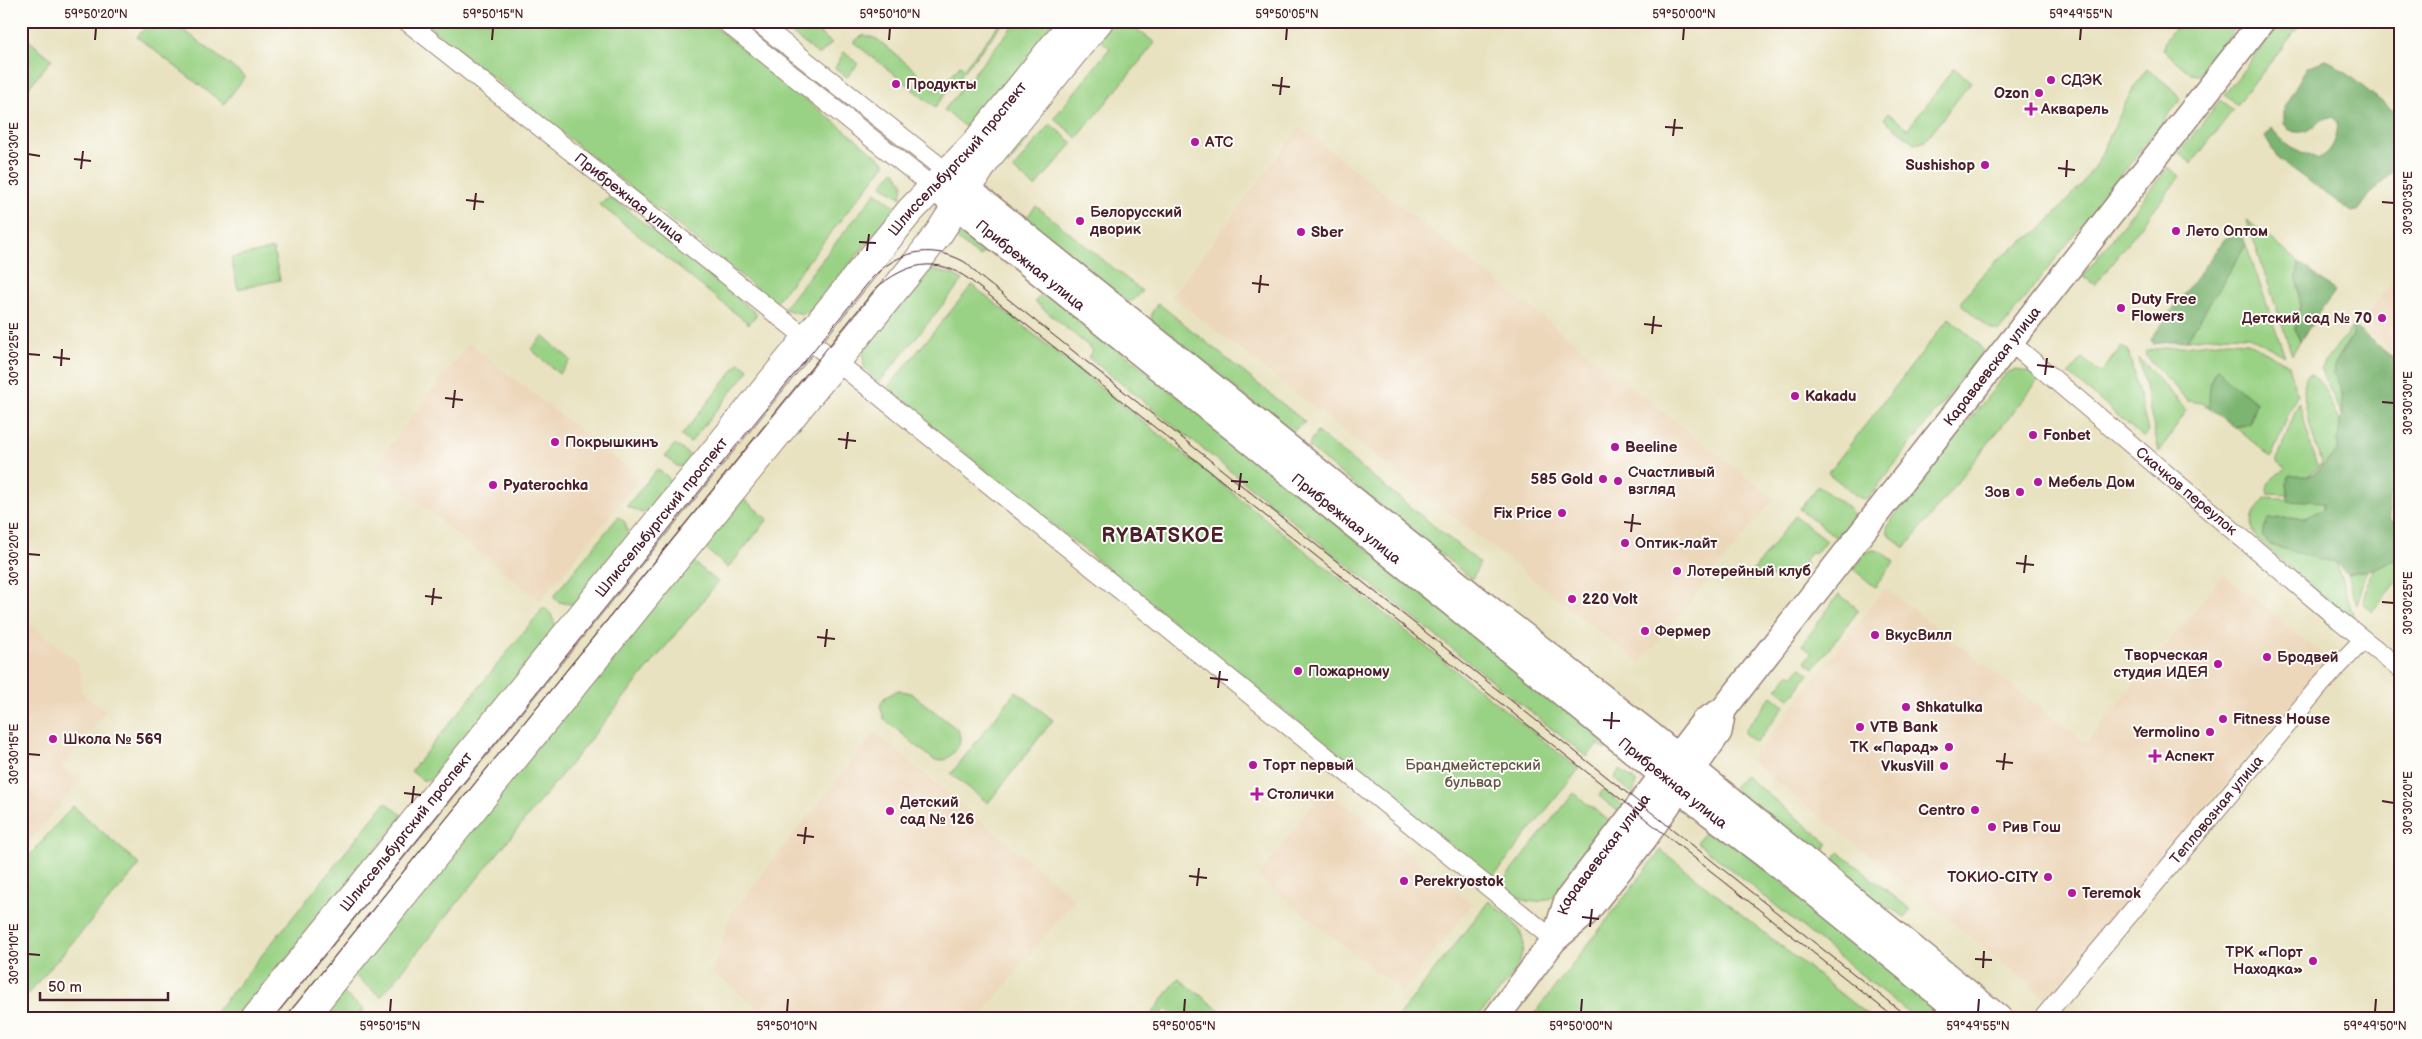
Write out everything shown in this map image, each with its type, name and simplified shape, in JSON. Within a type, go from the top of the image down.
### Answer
[{"type":"main road","name":"Шлиссельбургский проспект","points":[[303,1018],[939,233],[951,188],[974,145],[1074,21]]},
{"type":"main road","name":"Шлиссельбургский проспект","points":[[255,1018],[910,211],[951,188],[988,157],[1099,21]]},
{"type":"street","name":"Прибрежная улица","points":[[406,21],[835,361],[1554,940]]},
{"type":"street","name":"Прибрежная улица","points":[[724,21],[951,188]]},
{"type":"street","name":"Прибрежная улица","points":[[756,21],[951,188],[1678,772],[1999,1018]]},
{"type":"street","name":"Караваевская улица","points":[[1496,1018],[1554,940],[1567,900],[1678,772],[1704,721],[1723,710],[2262,21]]},
{"type":"street","name":"Скачков переулок","points":[[2010,342],[2363,640]]},
{"type":"street","points":[[2363,640],[2401,669]]},
{"type":"street","name":"Тепловозная улица","points":[[2043,1018],[2322,683],[2363,640]]},
{"type":"street","name":"Прибрежная улица","points":[[1678,772],[1806,886],[1968,1018]]},
{"type":"shaded area","points":[[1300,127],[1774,499],[1640,663],[1172,296]]},
{"type":"shaded area","name":"Детский сад № 70","points":[[2401,271],[2401,360],[2358,325]]},
{"type":"shaded area","points":[[469,343],[640,478],[540,601],[374,467]]},
{"type":"shaded area","points":[[2224,574],[2329,660],[2047,998],[1751,761],[1885,588],[2086,743]]},
{"type":"shaded area","name":"Школа № 569","points":[[21,618],[76,660],[82,680],[80,691],[106,712],[62,767],[80,781],[21,852]]},
{"type":"shaded area","name":"Детский сад № 126","points":[[875,733],[1075,899],[979,1018],[771,1018],[712,972],[731,913]]},
{"type":"shaded area","points":[[1325,788],[1472,904],[1402,992],[1258,877]]},
{"type":"green space","points":[[150,21],[172,21],[245,77],[224,104],[137,37]]},
{"type":"green space","points":[[422,21],[707,21],[886,163],[775,303]]},
{"type":"green space","points":[[776,21],[804,21],[832,43],[819,55]]},
{"type":"green space","points":[[1002,21],[1005,21],[935,107],[912,89],[920,78],[938,91],[960,65],[964,68]]},
{"type":"green space","points":[[1017,21],[1059,21],[970,131],[944,110]]},
{"type":"green space","points":[[1114,21],[1126,21],[1155,43],[1077,138],[1054,118],[1110,48],[1099,39]]},
{"type":"green space","points":[[2180,21],[2241,21],[2199,75],[2191,74],[2163,50],[2165,40]]},
{"type":"green space","points":[[2282,21],[2303,21],[2237,105],[2224,95]]},
{"type":"green space","points":[[864,35],[877,39],[918,73],[908,85],[853,42]]},
{"type":"green space","points":[[28,40],[52,59],[21,97],[21,48]]},
{"type":"green space","points":[[844,52],[858,64],[847,77],[835,68]]},
{"type":"green space","points":[[2325,60],[2333,63],[2401,117],[2401,162],[2369,196],[2359,210],[2352,212],[2278,159],[2265,137],[2271,128],[2287,145],[2316,159],[2322,157],[2330,149],[2337,134],[2338,122],[2332,117],[2320,121],[2307,131],[2301,132],[2288,129],[2284,123],[2284,107],[2307,67]]},
{"type":"green space","points":[[1954,68],[1971,82],[1924,142],[1914,143],[1884,119],[1888,113],[1908,129]]},
{"type":"green space","points":[[2147,68],[2176,92],[2180,100],[1999,331],[1989,328],[1960,303],[1981,276],[1997,260],[2041,229],[2083,183],[2098,161],[2129,96]]},
{"type":"green space","points":[[2220,100],[2233,110],[2192,163],[2179,153]]},
{"type":"green space","points":[[1050,124],[1073,143],[1035,187],[1013,169]]},
{"type":"green space","points":[[1023,133],[1029,139],[1008,165],[1002,160]]},
{"type":"green space","points":[[2168,167],[2180,176],[2095,285],[2083,276]]},
{"type":"green space","points":[[894,170],[903,183],[901,198],[882,185]]},
{"type":"green space","points":[[876,192],[896,207],[813,310],[803,314],[783,309]]},
{"type":"green space","points":[[611,197],[757,314],[749,324],[599,204]]},
{"type":"green space","points":[[1036,206],[1142,291],[1134,300],[1127,302],[1025,219]]},
{"type":"green space","points":[[2247,220],[2299,262],[2297,278],[2300,305],[2295,329],[2300,341],[2292,355]]},
{"type":"green space","points":[[2240,228],[2246,245],[2187,340],[2153,344],[2151,339],[2232,229]]},
{"type":"green space","points":[[966,233],[975,235],[990,245],[980,257],[955,237]]},
{"type":"green space","points":[[2246,245],[2285,356],[2249,336],[2228,335],[2187,340]]},
{"type":"green space","points":[[273,249],[280,280],[238,289],[231,258]]},
{"type":"green space","points":[[2299,262],[2335,291],[2300,341],[2295,329],[2300,305],[2297,278]]},
{"type":"green space","points":[[934,270],[954,275],[963,280],[878,384],[864,367],[863,347],[924,271]]},
{"type":"green space","name":"Брандмейстерский бульвар","points":[[972,285],[1579,769],[1492,878],[886,390]]},
{"type":"green space","points":[[1045,290],[1610,744],[1605,750],[1598,744],[1587,757],[1088,357],[1093,350],[1035,302]]},
{"type":"green space","points":[[1158,303],[1305,422],[1290,433],[1151,321],[1152,312]]},
{"type":"green space","points":[[1949,318],[1977,342],[1983,351],[1867,500],[1858,497],[1828,473]]},
{"type":"green space","points":[[2353,326],[2352,335],[2337,359],[2343,417],[2320,368]]},
{"type":"green space","points":[[2353,326],[2401,364],[2401,482],[2390,496],[2390,520],[2401,524],[2401,557],[2373,569],[2347,574],[2336,562],[2267,544],[2262,535],[2268,519],[2304,518],[2324,509],[2324,502],[2288,500],[2286,483],[2290,475],[2307,476],[2313,474],[2338,452],[2339,421],[2343,416],[2341,389],[2334,374],[2335,366],[2352,335]]},
{"type":"green space","points":[[543,336],[571,360],[559,374],[531,349]]},
{"type":"green space","points":[[2228,341],[2247,342],[2289,365],[2297,394],[2271,457],[2235,427],[2250,422],[2256,402],[2215,371],[2210,389],[2210,408],[2202,403],[2188,401],[2145,355],[2147,350]]},
{"type":"green space","points":[[2121,347],[2128,350],[2148,432],[2144,438],[2069,374],[2082,358],[2101,373]]},
{"type":"green space","points":[[2139,358],[2187,410],[2159,452]]},
{"type":"green space","points":[[740,362],[749,370],[690,443],[681,436]]},
{"type":"green space","points":[[2218,368],[2225,378],[2256,402],[2249,424],[2235,427],[2210,408],[2209,392],[2211,381]]},
{"type":"green space","points":[[2016,370],[2034,373],[2041,377],[1905,548],[1888,534],[1887,526],[2007,372]]},
{"type":"green space","points":[[2308,374],[2313,375],[2323,386],[2339,421],[2338,452],[2305,478],[2290,476],[2286,483],[2287,495],[2268,494],[2269,482],[2286,469],[2277,462],[2277,459],[2299,402],[2317,467],[2321,463],[2308,418],[2304,393]]},
{"type":"green space","points":[[1317,432],[1480,563],[1472,579],[1309,448],[1311,440]]},
{"type":"green space","points":[[675,444],[693,458],[686,468],[677,466],[665,456]]},
{"type":"green space","points":[[657,469],[668,477],[671,484],[649,512],[642,513],[627,506]]},
{"type":"green space","points":[[1818,486],[1849,508],[1854,517],[1837,538],[1800,509]]},
{"type":"green space","points":[[741,497],[768,519],[728,568],[701,545]]},
{"type":"green space","points":[[2265,498],[2324,502],[2324,510],[2304,518],[2276,518],[2267,544],[2336,562],[2353,615],[2352,621],[2258,540],[2252,523],[2257,508]]},
{"type":"green space","points":[[1795,516],[1826,540],[1815,554],[1811,552],[1804,561],[1807,564],[1800,573],[1746,580]]},
{"type":"green space","points":[[618,517],[625,522],[629,537],[575,605],[559,602],[553,597]]},
{"type":"green space","points":[[1874,550],[1882,552],[1894,562],[1875,587],[1854,570],[1866,552]]},
{"type":"green space","points":[[2401,557],[2401,578],[2372,611],[2363,604],[2373,569]]},
{"type":"green space","points":[[690,559],[718,582],[381,997],[353,974]]},
{"type":"green space","points":[[2367,570],[2357,605],[2347,574]]},
{"type":"green space","points":[[1839,594],[1859,610],[1814,668],[1805,661],[1812,653],[1802,645]]},
{"type":"green space","points":[[544,607],[551,614],[556,627],[432,781],[422,780],[411,771]]},
{"type":"green space","points":[[1800,667],[1809,674],[1790,699],[1777,689],[1790,673],[1793,676]]},
{"type":"green space","points":[[898,690],[911,693],[958,730],[960,739],[958,747],[953,754],[945,760],[934,760],[884,719],[880,706],[884,698]]},
{"type":"green space","points":[[1016,691],[1053,720],[988,803],[951,774]]},
{"type":"green space","points":[[1772,696],[1785,706],[1756,743],[1743,732]]},
{"type":"green space","points":[[1620,769],[1636,782],[1633,794],[1614,778]]},
{"type":"green space","points":[[1744,775],[1829,844],[1822,851],[1814,855],[1733,789]]},
{"type":"green space","points":[[1603,790],[1625,807],[1620,813],[1599,796]]},
{"type":"green space","points":[[1573,793],[1612,823],[1555,896],[1547,900],[1532,902],[1514,895],[1500,885]]},
{"type":"green space","points":[[386,802],[403,816],[240,1018],[211,1018]]},
{"type":"green space","points":[[73,806],[140,865],[24,998],[21,996],[21,865]]},
{"type":"green space","points":[[1711,825],[1950,1018],[1928,1018],[1921,1012],[1915,1018],[1697,842]]},
{"type":"green space","points":[[1661,850],[1871,1018],[1531,1018]]},
{"type":"green space","points":[[1839,852],[1911,910],[1905,917],[1855,887],[1831,868]]},
{"type":"green space","points":[[1489,901],[1512,920],[1523,939],[1518,963],[1503,988],[1477,1018],[1397,1018]]},
{"type":"green space","points":[[1178,978],[1227,1016],[1180,1018],[1166,1009],[1158,1018],[1149,1018]]},
{"type":"green space","points":[[343,993],[364,1010],[357,1018],[323,1018]]},
{"type":"tram line","points":[[273,1018],[872,278],[882,269],[903,256],[926,252],[950,255],[967,264],[977,274],[1909,1018]]},
{"type":"tram line","points":[[285,1018],[875,289],[898,273],[921,265],[945,267],[970,280],[1895,1018]]},
{"type":"place","name":"СДЭК","points":[[2051,80]]},
{"type":"place","name":"Продукты","points":[[896,84]]},
{"type":"place","name":"Ozon","points":[[2039,93]]},
{"type":"place","name":"Акварель","points":[[2031,109]]},
{"type":"place","name":"АТС","points":[[1195,142]]},
{"type":"place","name":"Sushishop","points":[[1985,165]]},
{"type":"place","name":"Белорусский дворик","points":[[1080,221]]},
{"type":"place","name":"Лето Оптом","points":[[2176,231]]},
{"type":"place","name":"Sber","points":[[1301,232]]},
{"type":"place","name":"Duty Free Flowers","points":[[2121,308]]},
{"type":"place","name":"Детский сад № 70","points":[[2382,318]]},
{"type":"place","name":"Kakadu","points":[[1795,396]]},
{"type":"place","name":"Fonbet","points":[[2033,435]]},
{"type":"place","name":"Покрышкинъ","points":[[555,442]]},
{"type":"place","name":"Beeline","points":[[1615,447]]},
{"type":"place","name":"585 Gold","points":[[1603,479]]},
{"type":"place","name":"Счастливый взгляд","points":[[1618,481]]},
{"type":"place","name":"Мебель Дом","points":[[2038,482]]},
{"type":"place","name":"Pyaterochka","points":[[493,485]]},
{"type":"place","name":"Зов","points":[[2020,492]]},
{"type":"place","name":"Fix Price","points":[[1562,513]]},
{"type":"place","name":"Оптик-лайт","points":[[1625,543]]},
{"type":"place","name":"Лотерейный клуб","points":[[1677,571]]},
{"type":"place","name":"220 Volt","points":[[1572,599]]},
{"type":"place","name":"Фермер","points":[[1645,631]]},
{"type":"place","name":"ВкусВилл","points":[[1875,635]]},
{"type":"place","name":"Бродвей","points":[[2267,657]]},
{"type":"place","name":"Творческая студия ИДЕЯ","points":[[2218,664]]},
{"type":"place","name":"Пожарному","points":[[1298,671]]},
{"type":"place","name":"Shkatulka","points":[[1906,707]]},
{"type":"place","name":"Fitness House","points":[[2223,719]]},
{"type":"place","name":"VTB Bank","points":[[1860,727]]},
{"type":"place","name":"Yermolino","points":[[2210,732]]},
{"type":"place","name":"Школа № 569","points":[[53,739]]},
{"type":"place","name":"ТК «Парад»","points":[[1949,747]]},
{"type":"place","name":"Аспект","points":[[2155,756]]},
{"type":"place","name":"Торт первый","points":[[1253,765]]},
{"type":"place","name":"VkusVill","points":[[1944,766]]},
{"type":"place","name":"Столички","points":[[1257,794]]},
{"type":"place","name":"Centro","points":[[1975,810]]},
{"type":"place","name":"Детский сад № 126","points":[[890,811]]},
{"type":"place","name":"Рив Гош","points":[[1992,827]]},
{"type":"place","name":"ТОКИО-CITY","points":[[2048,877]]},
{"type":"place","name":"Perekryostok","points":[[1404,881]]},
{"type":"place","name":"Teremok","points":[[2072,893]]},
{"type":"place","name":"ТРК «Порт Находка»","points":[[2313,961]]},
{"type":"district","name":"RYBATSKOE","points":[[1163,535]]}]
